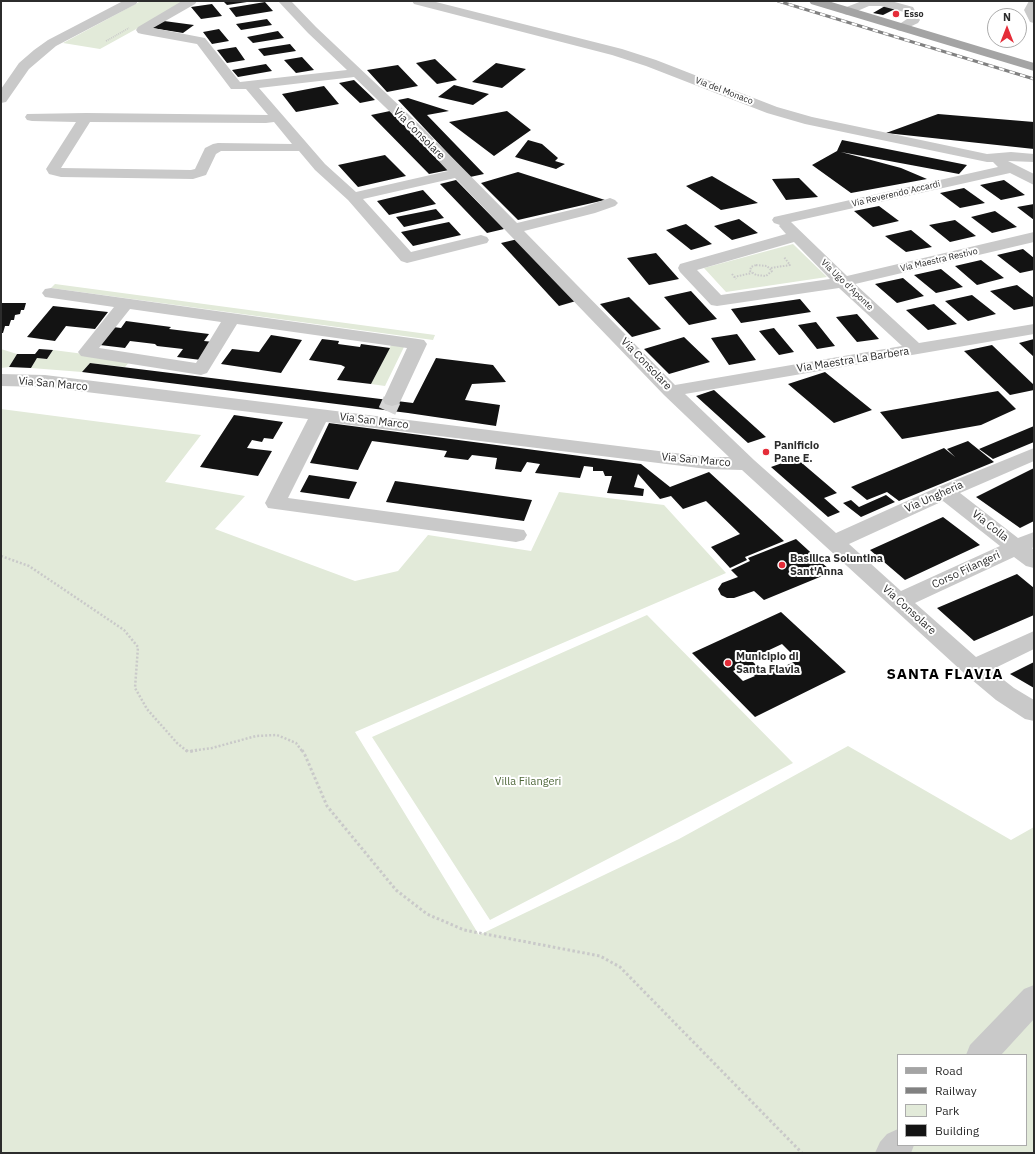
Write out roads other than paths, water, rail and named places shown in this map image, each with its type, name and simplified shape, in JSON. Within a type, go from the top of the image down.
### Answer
[{"type":"main road","points":[[815,1],[1034,67]]},
{"type":"street","points":[[1,99],[24,66],[52,43],[132,1]]},
{"type":"street","points":[[191,1],[142,30],[201,41],[236,86],[322,78],[351,68]]},
{"type":"street","points":[[270,1],[330,63],[351,68]]},
{"type":"street","name":"Via Consolare","points":[[284,1],[351,68],[419,132],[671,391],[747,464],[973,668],[1005,694],[1034,712]]},
{"type":"street","name":"Via del Monaco","points":[[418,1],[617,52],[651,63],[772,110],[810,121],[987,158],[1011,156],[1034,158]]},
{"type":"street","points":[[848,11],[867,3],[882,2],[909,10],[914,20],[901,27]]},
{"type":"street","points":[[1034,2],[1030,10],[1034,19]]},
{"type":"street","points":[[249,84],[320,167],[353,197],[407,258],[481,240]]},
{"type":"street","points":[[32,117],[266,119],[277,117]]},
{"type":"street","points":[[86,117],[53,169],[54,171],[61,173],[193,175],[201,172],[210,151],[218,147],[293,148],[302,146]]},
{"type":"street","points":[[965,154],[979,160],[988,166],[993,172]]},
{"type":"street","points":[[987,158],[1012,168],[1034,180]]},
{"type":"street","name":"Via Reverendo Accardi","points":[[780,220],[1012,168]]},
{"type":"street","points":[[353,197],[458,173]]},
{"type":"street","points":[[513,229],[589,210],[610,203]]},
{"type":"street","name":"Via Ugo d'Aponte","points":[[780,220],[843,282],[916,350]]},
{"type":"street","name":"Via Maestra Restivo","points":[[797,236],[686,268],[717,301],[843,282],[1034,237]]},
{"type":"street","points":[[51,293],[418,344],[387,411]]},
{"type":"street","points":[[126,303],[87,352],[201,369],[232,318]]},
{"type":"street","name":"Via Maestra La Barbera","points":[[671,391],[1034,329]]},
{"type":"street","name":"Via San Marco","points":[[1,380],[45,381],[320,414],[387,411],[707,462],[747,464]]},
{"type":"street","points":[[320,414],[275,503],[516,535]]},
{"type":"street","name":"Via Ungheria","points":[[834,542],[1034,454]]},
{"type":"street","name":"Via Colla","points":[[945,492],[1025,543],[1034,561]]},
{"type":"street","name":"Corso Filangeri","points":[[899,601],[1025,543]]},
{"type":"street","points":[[973,668],[1034,639]]},
{"type":"street","points":[[982,1054],[1034,998]]},
{"type":"tunnel","points":[[387,411],[392,400]]},
{"type":"railway","points":[[778,1],[1034,79]]},
{"type":"place","name":"Esso","points":[[896,14]]},
{"type":"place","name":"Panificio Pane E.","points":[[766,452]]},
{"type":"place","name":"Basilica Soluntina Sant'Anna","points":[[782,565]]},
{"type":"place","name":"Municipio di Santa Flavia","points":[[728,663]]},
{"type":"district","name":"SANTA FLAVIA","points":[[945,675]]},
{"type":"park label","name":"Villa Filangeri","points":[[528,782]]}]
